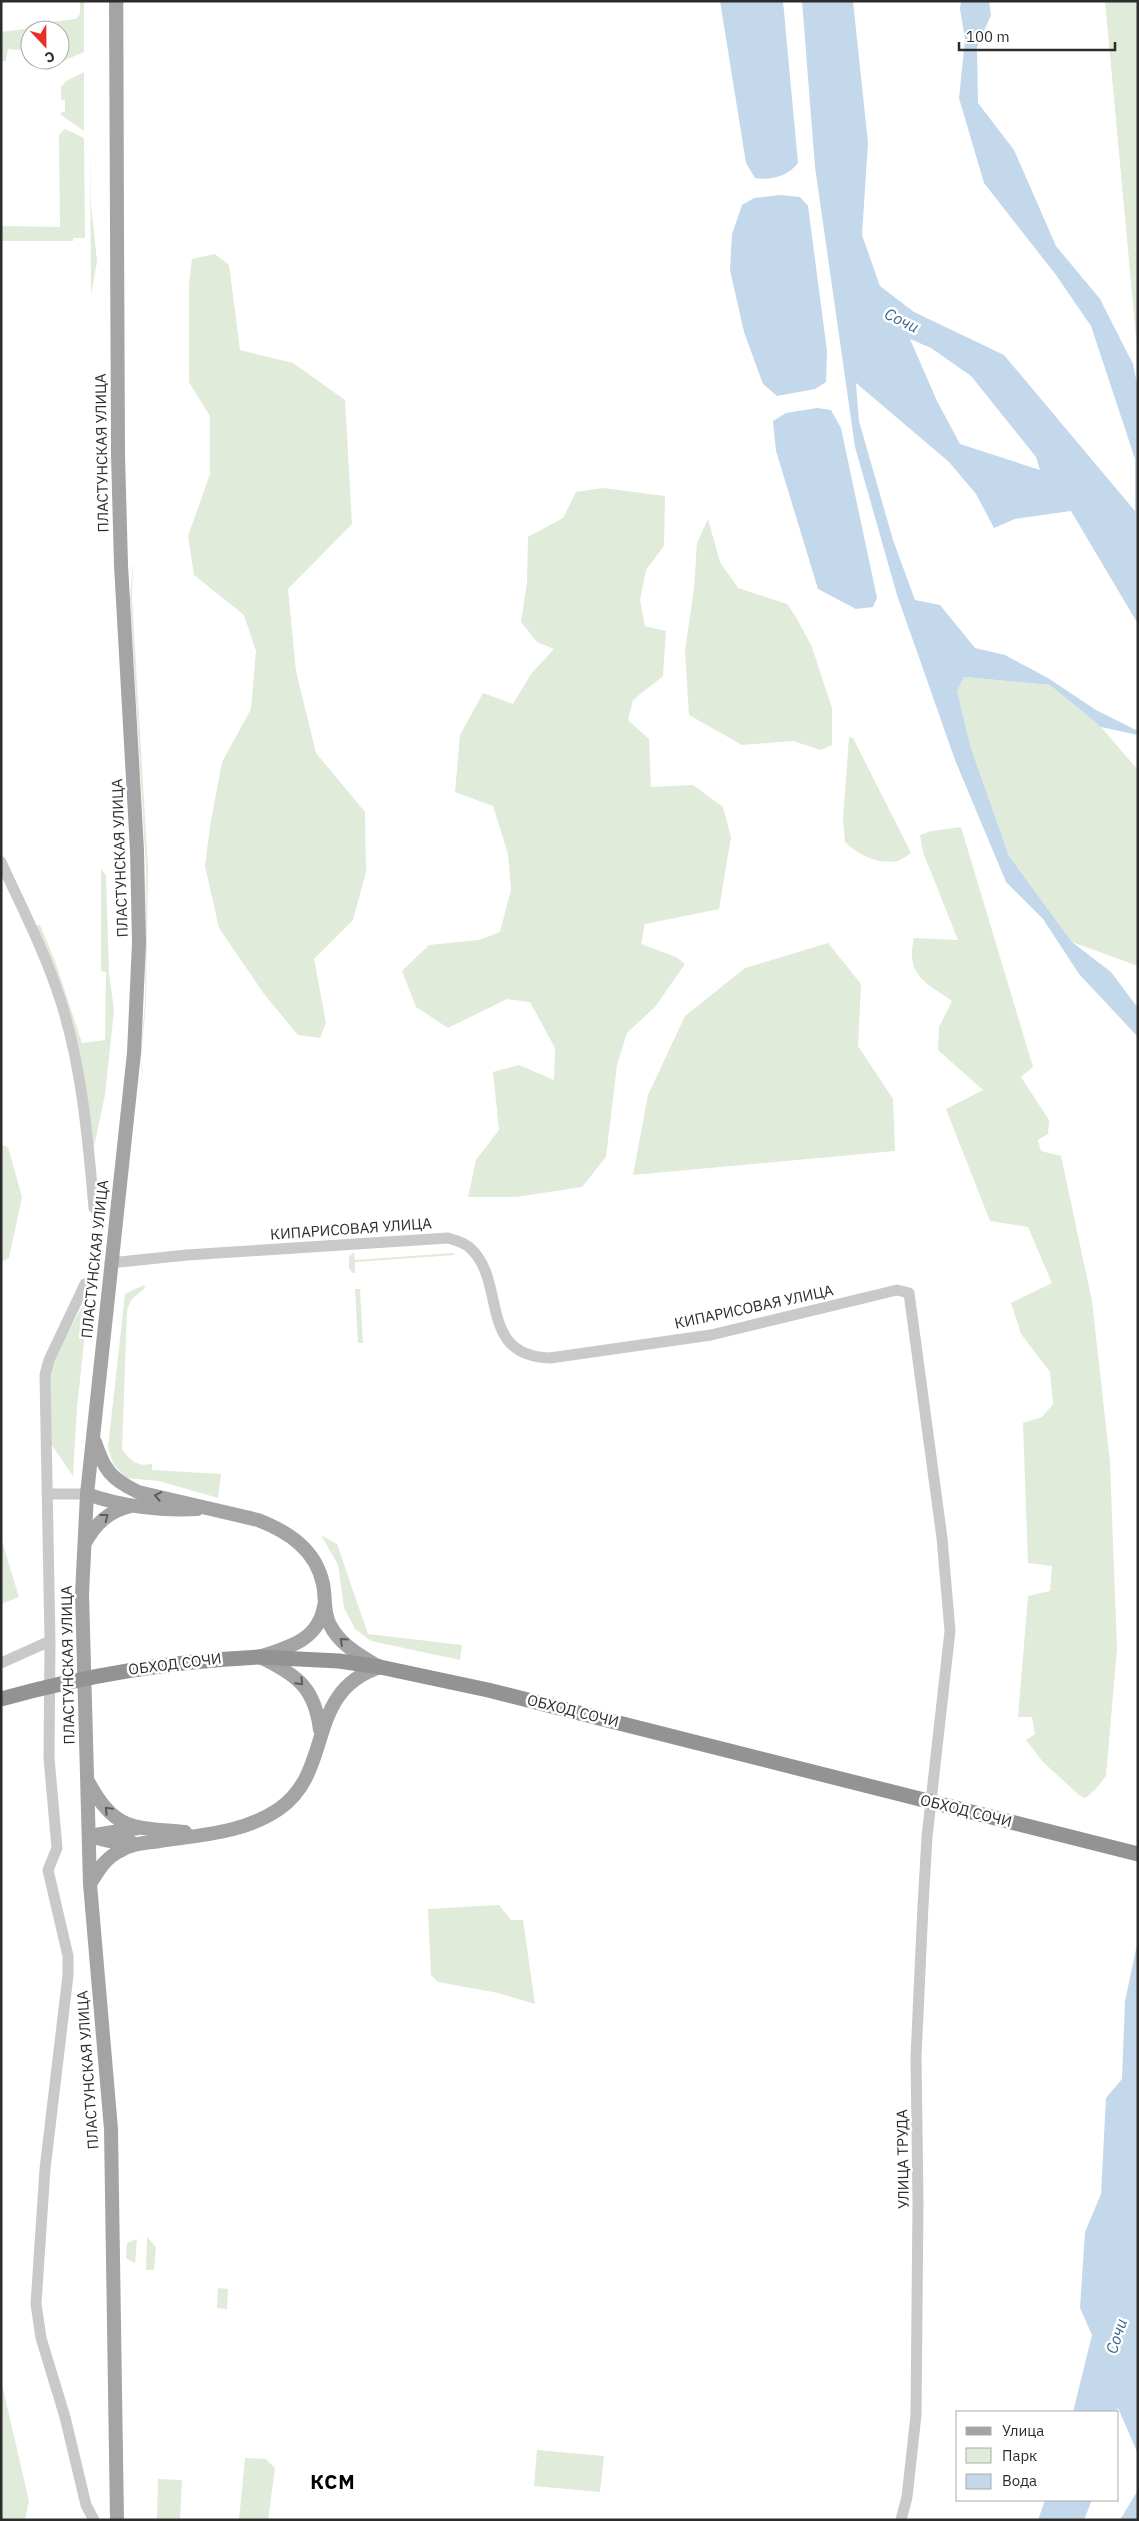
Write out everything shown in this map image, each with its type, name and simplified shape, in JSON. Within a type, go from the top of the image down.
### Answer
[{"type":"highway","name":"ОБХОД СОЧИ","points":[[1,1699],[92,1676],[204,1659],[259,1657],[339,1661],[380,1667],[488,1690],[1138,1854]]},
{"type":"main road","name":"ПЛАСТУНСКАЯ УЛИЦА","points":[[116,1],[118,454],[121,565],[138,850],[139,943],[134,1053],[110,1263],[87,1494],[82,1594],[90,1884],[111,2129],[117,2520]]},
{"type":"main road","points":[[93,1436],[105,1468],[137,1499]]},
{"type":"main road","points":[[87,1494],[103,1491],[137,1499],[181,1501],[249,1518],[276,1527],[302,1546],[319,1571],[327,1616],[335,1634],[354,1650],[380,1667]]},
{"type":"main road","points":[[85,1544],[94,1528],[110,1513],[137,1499]]},
{"type":"main road","points":[[259,1657],[302,1641],[314,1632],[320,1622],[324,1602]]},
{"type":"main road","points":[[89,1836],[109,1841],[139,1843],[240,1828],[264,1818],[281,1807],[296,1792],[307,1775],[319,1742],[318,1714],[306,1688],[286,1670],[259,1657]]},
{"type":"main road","points":[[320,1732],[328,1713],[345,1688],[359,1676],[380,1667]]},
{"type":"main road","points":[[87,1779],[107,1811],[120,1821],[138,1828]]},
{"type":"main road","points":[[89,1836],[138,1828],[203,1834]]},
{"type":"main road","points":[[90,1884],[100,1866],[110,1857],[120,1850],[139,1843]]},
{"type":"street","name":"ПЛАСТУНСКАЯ УЛИЦА","points":[[1,862],[48,966],[64,1012],[73,1049],[89,1146],[94,1208]]},
{"type":"street","name":"КИПАРИСОВАЯ УЛИЦА","points":[[110,1263],[187,1255],[448,1238],[470,1247],[484,1271],[506,1338],[525,1355],[533,1358],[550,1358],[711,1335],[896,1290],[909,1293],[942,1538],[950,1631],[931,1796]]},
{"type":"street","points":[[85,1284],[49,1360],[44,1375],[50,1641],[49,1758],[57,1848],[48,1870],[68,1956],[68,1975],[45,2169],[36,2304],[41,2338],[65,2417],[86,2505],[94,2520]]},
{"type":"street","points":[[47,1494],[87,1494]]},
{"type":"street","points":[[1,1663],[50,1641]]},
{"type":"street","name":"УЛИЦА ТРУДА","points":[[901,2520],[907,2498],[916,2415],[918,2203],[916,2057],[931,1796]]},
{"type":"green space","points":[[80,1],[84,1],[84,52],[70,58],[70,20],[67,20],[76,19],[80,14]]},
{"type":"green space","points":[[122,1],[124,1],[124,424]]},
{"type":"green space","points":[[1105,1],[1138,1],[1138,340],[1136,337]]},
{"type":"green space","points":[[20,30],[20,50],[8,49],[6,61],[1,61],[1,32]]},
{"type":"green space","points":[[84,72],[84,131],[61,115],[61,112],[65,112],[65,100],[61,100],[61,87],[66,81]]},
{"type":"green space","points":[[65,129],[84,138],[85,238],[73,238],[73,241],[1,241],[1,226],[60,227],[59,135]]},
{"type":"green space","points":[[90,141],[91,203],[97,262],[91,294]]},
{"type":"green space","points":[[215,254],[229,265],[240,350],[293,363],[345,400],[352,524],[288,589],[296,671],[316,753],[365,812],[366,872],[353,920],[314,959],[326,1023],[320,1038],[298,1035],[264,994],[219,928],[205,866],[210,826],[222,762],[251,709],[256,651],[244,615],[194,575],[188,536],[210,474],[210,416],[189,382],[189,284],[192,259]]},
{"type":"green space","points":[[603,488],[665,496],[664,546],[646,570],[640,600],[645,626],[666,631],[663,676],[633,700],[628,720],[649,739],[651,787],[693,785],[723,807],[731,837],[719,909],[645,924],[641,944],[676,957],[685,964],[655,1007],[627,1033],[617,1065],[606,1157],[582,1187],[516,1197],[468,1197],[476,1160],[499,1130],[493,1072],[519,1065],[554,1080],[555,1048],[530,1002],[507,999],[448,1028],[416,1007],[402,971],[429,945],[479,940],[500,932],[511,890],[508,854],[493,806],[455,792],[460,735],[483,693],[513,704],[531,674],[554,649],[537,642],[521,622],[527,583],[528,537],[563,518],[576,492]]},
{"type":"green space","points":[[708,519],[720,562],[738,588],[787,604],[796,617],[812,647],[832,708],[832,745],[821,750],[793,741],[742,745],[689,715],[685,651],[694,588],[697,543]]},
{"type":"green space","points":[[133,563],[132,598],[148,868],[146,1003],[141,1058],[144,1087],[140,1057],[145,1003],[146,868],[130,598]]},
{"type":"green space","points":[[964,677],[1050,685],[1101,727],[1138,770],[1138,966],[1072,942],[1009,856],[971,748],[957,691]]},
{"type":"green space","points":[[849,737],[853,738],[911,853],[904,858],[890,862],[875,860],[856,851],[845,842],[843,819]]},
{"type":"green space","points":[[961,827],[1033,1067],[1021,1077],[1049,1120],[1048,1134],[1038,1140],[1041,1151],[1061,1156],[1092,1301],[1110,1462],[1117,1649],[1106,1776],[1096,1789],[1085,1798],[1079,1795],[1043,1762],[1026,1740],[1035,1734],[1032,1717],[1018,1717],[1028,1596],[1050,1591],[1052,1566],[1028,1563],[1023,1423],[1042,1417],[1053,1404],[1050,1372],[1021,1334],[1011,1303],[1052,1283],[1028,1227],[990,1221],[946,1109],[983,1090],[938,1050],[939,1027],[952,1001],[920,977],[912,961],[914,938],[958,940],[923,852],[920,835],[931,831]]},
{"type":"green space","points":[[101,869],[106,875],[109,974],[114,1010],[105,1095],[94,1147],[81,1071],[36,925],[40,925],[55,961],[82,1043],[105,1040],[106,972],[101,971]]},
{"type":"green space","points":[[828,943],[861,984],[858,1046],[893,1099],[895,1151],[633,1175],[648,1095],[685,1016],[745,968]]},
{"type":"green space","points":[[1,1145],[8,1147],[22,1197],[9,1258],[1,1262]]},
{"type":"green space","points":[[354,1252],[355,1260],[453,1253],[455,1255],[355,1262],[355,1273],[353,1273],[349,1269],[349,1257]]},
{"type":"green space","points":[[144,1285],[145,1288],[131,1300],[127,1310],[122,1449],[134,1462],[146,1465],[152,1464],[152,1470],[221,1474],[218,1498],[159,1481],[126,1478],[113,1464],[108,1447],[125,1294]]},
{"type":"green space","points":[[355,1289],[360,1289],[363,1343],[358,1343]]},
{"type":"green space","points":[[89,1294],[77,1408],[73,1476],[49,1441],[47,1385],[54,1358]]},
{"type":"green space","points":[[321,1535],[337,1544],[368,1634],[462,1645],[460,1660],[371,1641],[355,1629],[344,1608],[338,1565]]},
{"type":"green space","points":[[1,1538],[19,1597],[1,1604]]},
{"type":"green space","points":[[499,1905],[511,1920],[523,1920],[535,2004],[498,1993],[438,1982],[431,1975],[428,1909]]},
{"type":"green space","points":[[147,2237],[156,2247],[154,2270],[146,2270]]},
{"type":"green space","points":[[137,2239],[135,2263],[126,2258],[127,2243]]},
{"type":"green space","points":[[218,2288],[228,2289],[227,2309],[217,2308]]},
{"type":"green space","points":[[1,2380],[29,2501],[25,2520],[1,2520]]},
{"type":"green space","points":[[537,2450],[604,2456],[600,2492],[534,2486]]},
{"type":"green space","points":[[245,2458],[266,2459],[275,2468],[268,2520],[239,2520]]},
{"type":"green space","points":[[158,2479],[182,2480],[180,2520],[157,2520]]},
{"type":"water","points":[[720,1],[783,1],[798,163],[794,168],[779,177],[755,178],[746,163]]},
{"type":"water","name":"Сочи","points":[[802,1],[853,1],[868,143],[862,235],[880,286],[914,312],[1004,355],[1135,511],[1135,459],[1091,326],[1056,275],[984,183],[959,98],[965,39],[960,9],[961,1],[989,1],[991,15],[977,47],[978,103],[1014,150],[1056,246],[1100,299],[1133,364],[1138,388],[1138,624],[1071,511],[1015,519],[994,528],[976,494],[949,462],[856,383],[859,421],[893,540],[915,600],[940,605],[975,648],[1005,655],[1048,678],[1096,710],[1138,731],[1138,735],[1101,727],[1050,685],[964,677],[957,691],[971,748],[1009,856],[1072,942],[1111,972],[1138,1008],[1138,1037],[1079,974],[1043,919],[1006,882],[955,760],[897,595],[855,447],[815,167]],"holes":[[[910,339],[931,348],[971,376],[1036,457],[1040,470],[960,444],[937,401]]]},
{"type":"water","points":[[781,195],[800,197],[808,206],[827,351],[826,382],[815,389],[777,396],[763,384],[744,332],[730,270],[732,234],[742,205],[754,198]]},
{"type":"water","points":[[817,408],[831,410],[841,428],[877,598],[873,607],[856,609],[818,589],[776,451],[773,421],[786,413]]},
{"type":"water","name":"Сочи","points":[[1138,1940],[1138,2454],[1118,2408],[1116,2411],[1073,2411],[1092,2335],[1080,2308],[1085,2232],[1101,2194],[1106,2098],[1122,2079],[1125,2001]]},
{"type":"water","points":[[1138,2490],[1138,2520],[1120,2520]]},
{"type":"water","points":[[1045,2501],[1092,2501],[1084,2520],[1038,2520]]},
{"type":"district","name":"КСМ","points":[[333,2482]]}]
